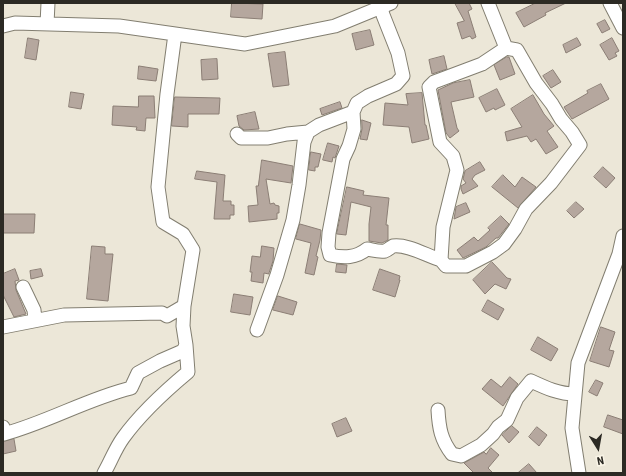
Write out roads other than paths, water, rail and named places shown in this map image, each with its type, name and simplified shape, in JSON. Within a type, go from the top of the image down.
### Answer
[{"type":"street","points":[[47,24],[48,3]]},
{"type":"street","points":[[488,3],[506,48]]},
{"type":"street","points":[[610,3],[623,28]]},
{"type":"street","points":[[3,26],[15,23],[119,26],[245,44],[335,26],[386,5]]},
{"type":"street","points":[[386,5],[382,15],[398,53],[403,76],[396,84],[368,96],[357,103],[353,112],[354,129],[343,159],[329,233],[328,247],[330,255],[350,257],[361,254],[367,249],[385,251],[393,246],[415,249],[430,257],[441,260],[446,266],[466,266],[493,252],[504,244],[515,229],[526,209],[552,183],[580,145],[572,132],[560,119],[552,104],[536,83],[517,50],[506,48],[482,64],[434,82],[429,87],[440,142],[453,156],[457,170],[443,226],[441,260]]},
{"type":"street","points":[[104,473],[124,437],[164,392],[188,372],[183,326],[184,306],[193,250],[183,234],[163,222],[158,187],[169,74],[175,34]]},
{"type":"street","points":[[237,134],[240,138],[268,138],[308,132],[319,125],[353,112]]},
{"type":"street","points":[[257,330],[277,275],[293,220],[304,142],[308,132]]},
{"type":"street","points":[[580,473],[572,428],[578,363],[619,254],[623,236]]},
{"type":"street","points":[[23,287],[34,310],[35,320]]},
{"type":"street","points":[[3,327],[64,315],[162,313],[167,316],[184,306]]},
{"type":"street","points":[[3,427],[4,434],[21,429],[108,393],[131,388],[138,373],[183,351],[186,345]]},
{"type":"street","points":[[438,410],[440,428],[445,445],[452,454],[461,456],[481,445],[507,420],[517,398],[531,381],[554,391],[565,394],[575,394]]}]
